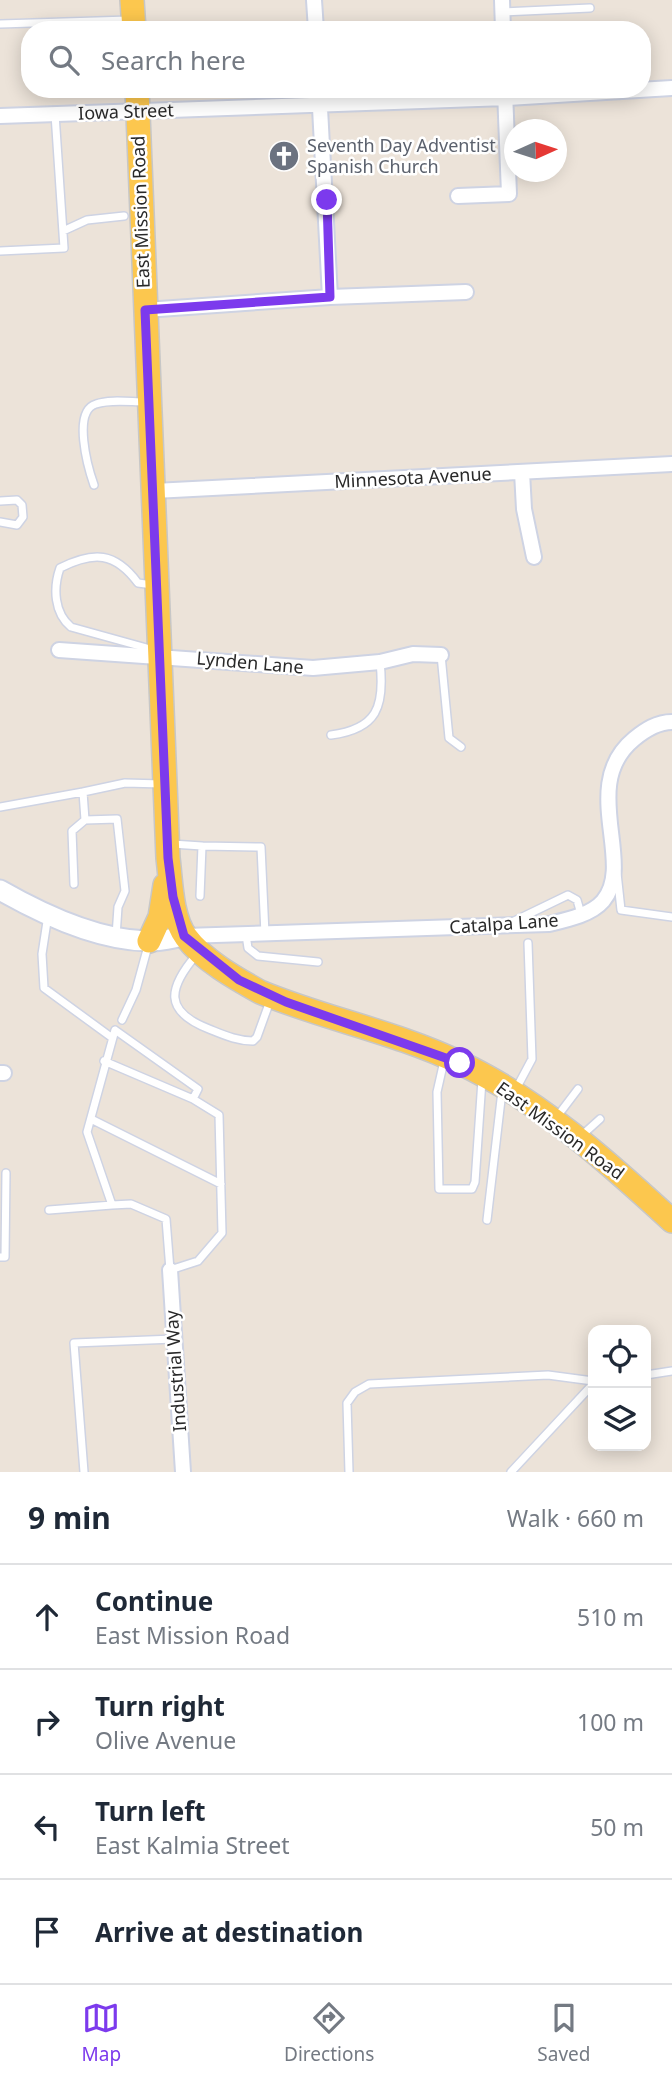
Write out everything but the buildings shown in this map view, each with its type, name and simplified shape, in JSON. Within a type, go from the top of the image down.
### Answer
[{"type":"main road","name":"East Mission Road","points":[[137,100],[168,851],[173,897],[192,943],[239,980],[272,996],[445,1057],[508,1090],[577,1140],[671,1220]]},
{"type":"main road","points":[[149,941],[160,917],[168,851]]},
{"type":"street","points":[[314,0],[315,21]]},
{"type":"street","name":"Iowa Street","points":[[651,89],[672,88]]},
{"type":"street","points":[[320,98],[330,297]]},
{"type":"street","name":"Iowa Street","points":[[0,116],[55,114],[137,100],[320,105],[438,98]]},
{"type":"street","points":[[458,196],[509,194],[505,98]]},
{"type":"street","points":[[145,310],[330,297],[466,292]]},
{"type":"street","name":"Minnesota Avenue","points":[[154,491],[672,464]]},
{"type":"street","points":[[522,472],[524,509],[534,557]]},
{"type":"street","name":"Lynden Lane","points":[[59,650],[160,653],[313,668],[380,662],[413,654],[441,655]]},
{"type":"street","name":"Catalpa Lane","points":[[192,943],[246,935],[549,924],[581,915],[602,902],[607,895],[614,866],[608,808],[611,771],[622,749],[647,728],[672,722]]},
{"type":"street","points":[[0,890],[49,913],[116,937],[192,943]]},
{"type":"street","name":"Industrial Way","points":[[170,1270],[183,1472]]},
{"type":"lane","points":[[502,6],[590,8]]},
{"type":"lane","points":[[57,21],[133,17]]},
{"type":"lane","points":[[0,24],[21,23]]},
{"type":"lane","points":[[0,251],[64,248],[55,114]]},
{"type":"lane","points":[[63,231],[78,222],[124,216]]},
{"type":"lane","points":[[94,485],[84,442],[84,418],[88,409],[97,403],[149,402]]},
{"type":"lane","points":[[0,501],[18,500],[22,505],[23,517],[17,525],[0,522]]},
{"type":"lane","points":[[158,586],[138,583],[123,563],[114,559],[81,558],[60,568],[57,605],[62,619],[71,627],[160,653]]},
{"type":"lane","points":[[441,655],[449,738],[461,747]]},
{"type":"lane","points":[[331,735],[355,732],[368,723],[380,697],[383,681],[380,662]]},
{"type":"lane","points":[[0,807],[125,783],[166,784]]},
{"type":"lane","points":[[83,792],[85,820]]},
{"type":"lane","points":[[74,884],[72,831],[85,820],[117,820],[125,891],[118,907],[116,937]]},
{"type":"lane","points":[[168,851],[202,846],[261,847],[265,934]]},
{"type":"lane","points":[[200,896],[202,846]]},
{"type":"lane","points":[[614,866],[619,877],[621,910],[672,916]]},
{"type":"lane","points":[[507,925],[568,895],[577,900],[581,915]]},
{"type":"lane","points":[[49,913],[43,954],[44,988],[111,1037]]},
{"type":"lane","points":[[246,935],[248,948],[258,956],[318,962]]},
{"type":"lane","points":[[121,1020],[136,990],[149,941]]},
{"type":"lane","points":[[192,943],[176,981],[175,994],[179,1011],[187,1021],[228,1037],[253,1041],[257,1037],[272,996]]},
{"type":"lane","points":[[487,1220],[508,1090],[532,1059],[528,943]]},
{"type":"lane","points":[[112,1205],[87,1132],[103,1077],[104,1061],[115,1030],[198,1089],[193,1099]]},
{"type":"lane","points":[[445,1057],[437,1092],[439,1189],[472,1189],[475,1182],[482,1075]]},
{"type":"lane","points":[[49,1210],[131,1205],[166,1219],[170,1270],[198,1261],[222,1233],[219,1115],[193,1099],[104,1061]]},
{"type":"lane","points":[[554,1122],[578,1089]]},
{"type":"lane","points":[[91,1119],[221,1184]]},
{"type":"lane","points":[[577,1140],[600,1119]]},
{"type":"lane","points":[[0,1257],[5,1257],[6,1174]]},
{"type":"lane","points":[[84,1472],[74,1343],[174,1339]]},
{"type":"lane","points":[[651,1374],[672,1371]]},
{"type":"lane","points":[[349,1472],[347,1403],[355,1392],[369,1384],[548,1375],[588,1381]]},
{"type":"lane","points":[[510,1472],[588,1387]]},
{"type":"place","name":"Seventh Day Adventist Spanish Church","points":[[284,156]]},
{"type":"route","points":[[327,200],[330,297],[145,310],[168,858],[173,897],[184,936],[239,980],[286,1002],[460,1063]]}]
